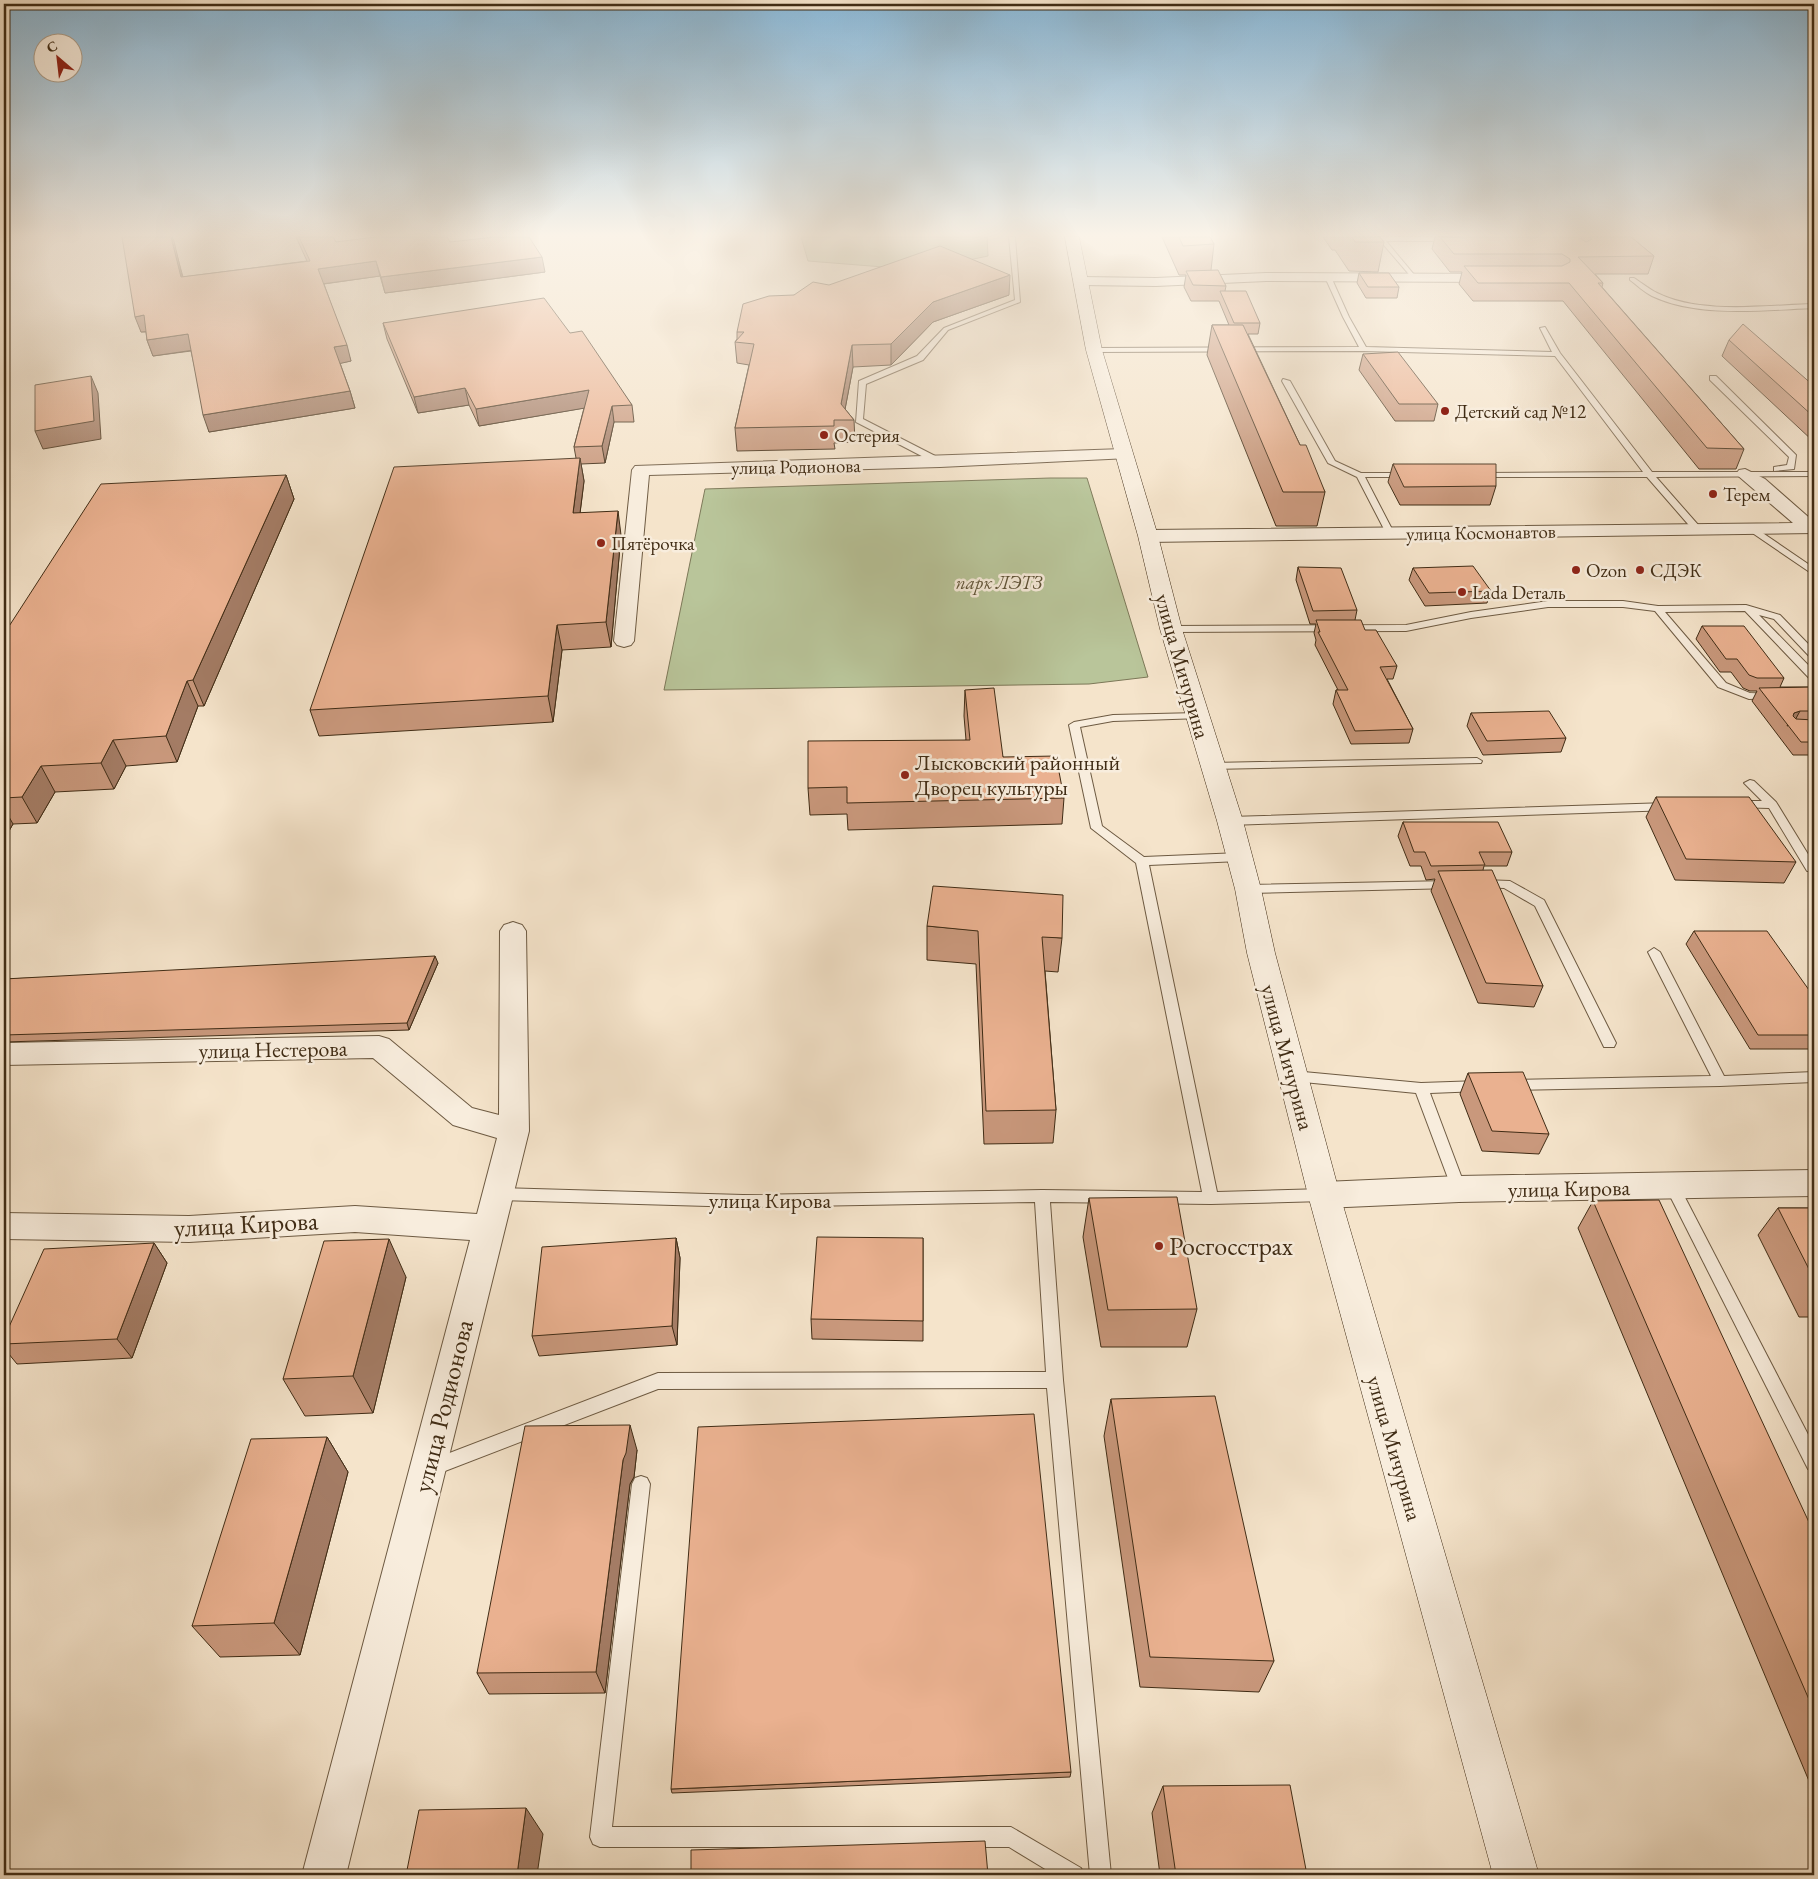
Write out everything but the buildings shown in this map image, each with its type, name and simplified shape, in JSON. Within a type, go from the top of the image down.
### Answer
[{"type":"main road","name":"улица Мичурина","points":[[1089,325],[1094,350],[1148,536],[1171,629],[1240,858],[1261,953],[1324,1195],[1516,1875]]},
{"type":"street","name":"улица Родионова","points":[[624,641],[641,470],[940,462],[1123,454]]},
{"type":"street","points":[[1745,474],[1759,483],[1812,528]]},
{"type":"street","name":"улица Космонавтов","points":[[1148,536],[1812,528]]},
{"type":"street","name":"улица Родионова","points":[[324,1875],[514,1131],[513,931]]},
{"type":"street","name":"улица Нестерова","points":[[4,1054],[379,1047],[463,1117],[514,1131]]},
{"type":"street","name":"улица Кирова","points":[[1324,1195],[1459,1189],[1814,1183]]},
{"type":"street","name":"улица Кирова","points":[[4,1226],[189,1229],[355,1219],[489,1228]]},
{"type":"lane","points":[[940,462],[859,420],[862,384],[920,358],[946,329],[958,325]]},
{"type":"lane","points":[[1350,325],[1364,349]]},
{"type":"lane","points":[[1543,328],[1557,354],[1650,474],[1697,529]]},
{"type":"lane","points":[[1094,350],[1364,349],[1557,354]]},
{"type":"lane","points":[[1713,378],[1793,456],[1791,467],[1745,474]]},
{"type":"lane","points":[[1286,382],[1332,463],[1360,475],[1420,475]]},
{"type":"lane","points":[[1470,475],[1814,474]]},
{"type":"lane","points":[[1360,475],[1390,533]]},
{"type":"lane","points":[[1751,528],[1814,572]]},
{"type":"lane","points":[[1171,629],[1406,628],[1470,615],[1548,604],[1623,604],[1658,609],[1746,608],[1777,617],[1814,655]]},
{"type":"lane","points":[[1746,608],[1814,677]]},
{"type":"lane","points":[[1658,609],[1722,685],[1749,696],[1777,696]]},
{"type":"lane","points":[[1198,716],[1113,718],[1074,725],[1096,828],[1142,861],[1240,858]]},
{"type":"lane","points":[[1212,766],[1477,761]]},
{"type":"lane","points":[[1750,784],[1772,804],[1811,868]]},
{"type":"lane","points":[[1722,805],[1772,804]]},
{"type":"lane","points":[[1230,821],[1683,806]]},
{"type":"lane","points":[[1142,861],[1212,1198]]},
{"type":"lane","points":[[1248,889],[1506,884],[1540,903],[1609,1043]]},
{"type":"lane","points":[[1654,952],[1720,1082]]},
{"type":"lane","points":[[1293,1076],[1421,1088],[1720,1082],[1814,1077]]},
{"type":"lane","points":[[1421,1088],[1459,1189]]},
{"type":"lane","points":[[1672,1186],[1814,1463]]},
{"type":"lane","name":"улица Кирова","points":[[499,1194],[742,1201],[1042,1196],[1212,1198],[1324,1195]]},
{"type":"lane","points":[[1042,1196],[1056,1380],[1100,1875]]},
{"type":"lane","points":[[426,1471],[658,1380],[1056,1380]]},
{"type":"lane","points":[[641,1484],[600,1837],[1011,1837],[1074,1875]]},
{"type":"green space","name":"парк ЛЭТЗ","points":[[1087,478],[1148,677],[1089,684],[664,690],[705,489]]},
{"type":"place","name":"Детский сад №12","points":[[1445,411]]},
{"type":"place","name":"Остерия","points":[[824,435]]},
{"type":"place","name":"Терем","points":[[1713,494]]},
{"type":"place","name":"Пятёрочка","points":[[601,543]]},
{"type":"place","name":"Ozon","points":[[1576,570]]},
{"type":"place","name":"СДЭК","points":[[1640,570]]},
{"type":"place","name":"Lada Dеталь","points":[[1462,592]]},
{"type":"place","name":"Лысковский районный Дворец культуры","points":[[905,775]]},
{"type":"place","name":"Росгосстрах","points":[[1159,1246]]}]
